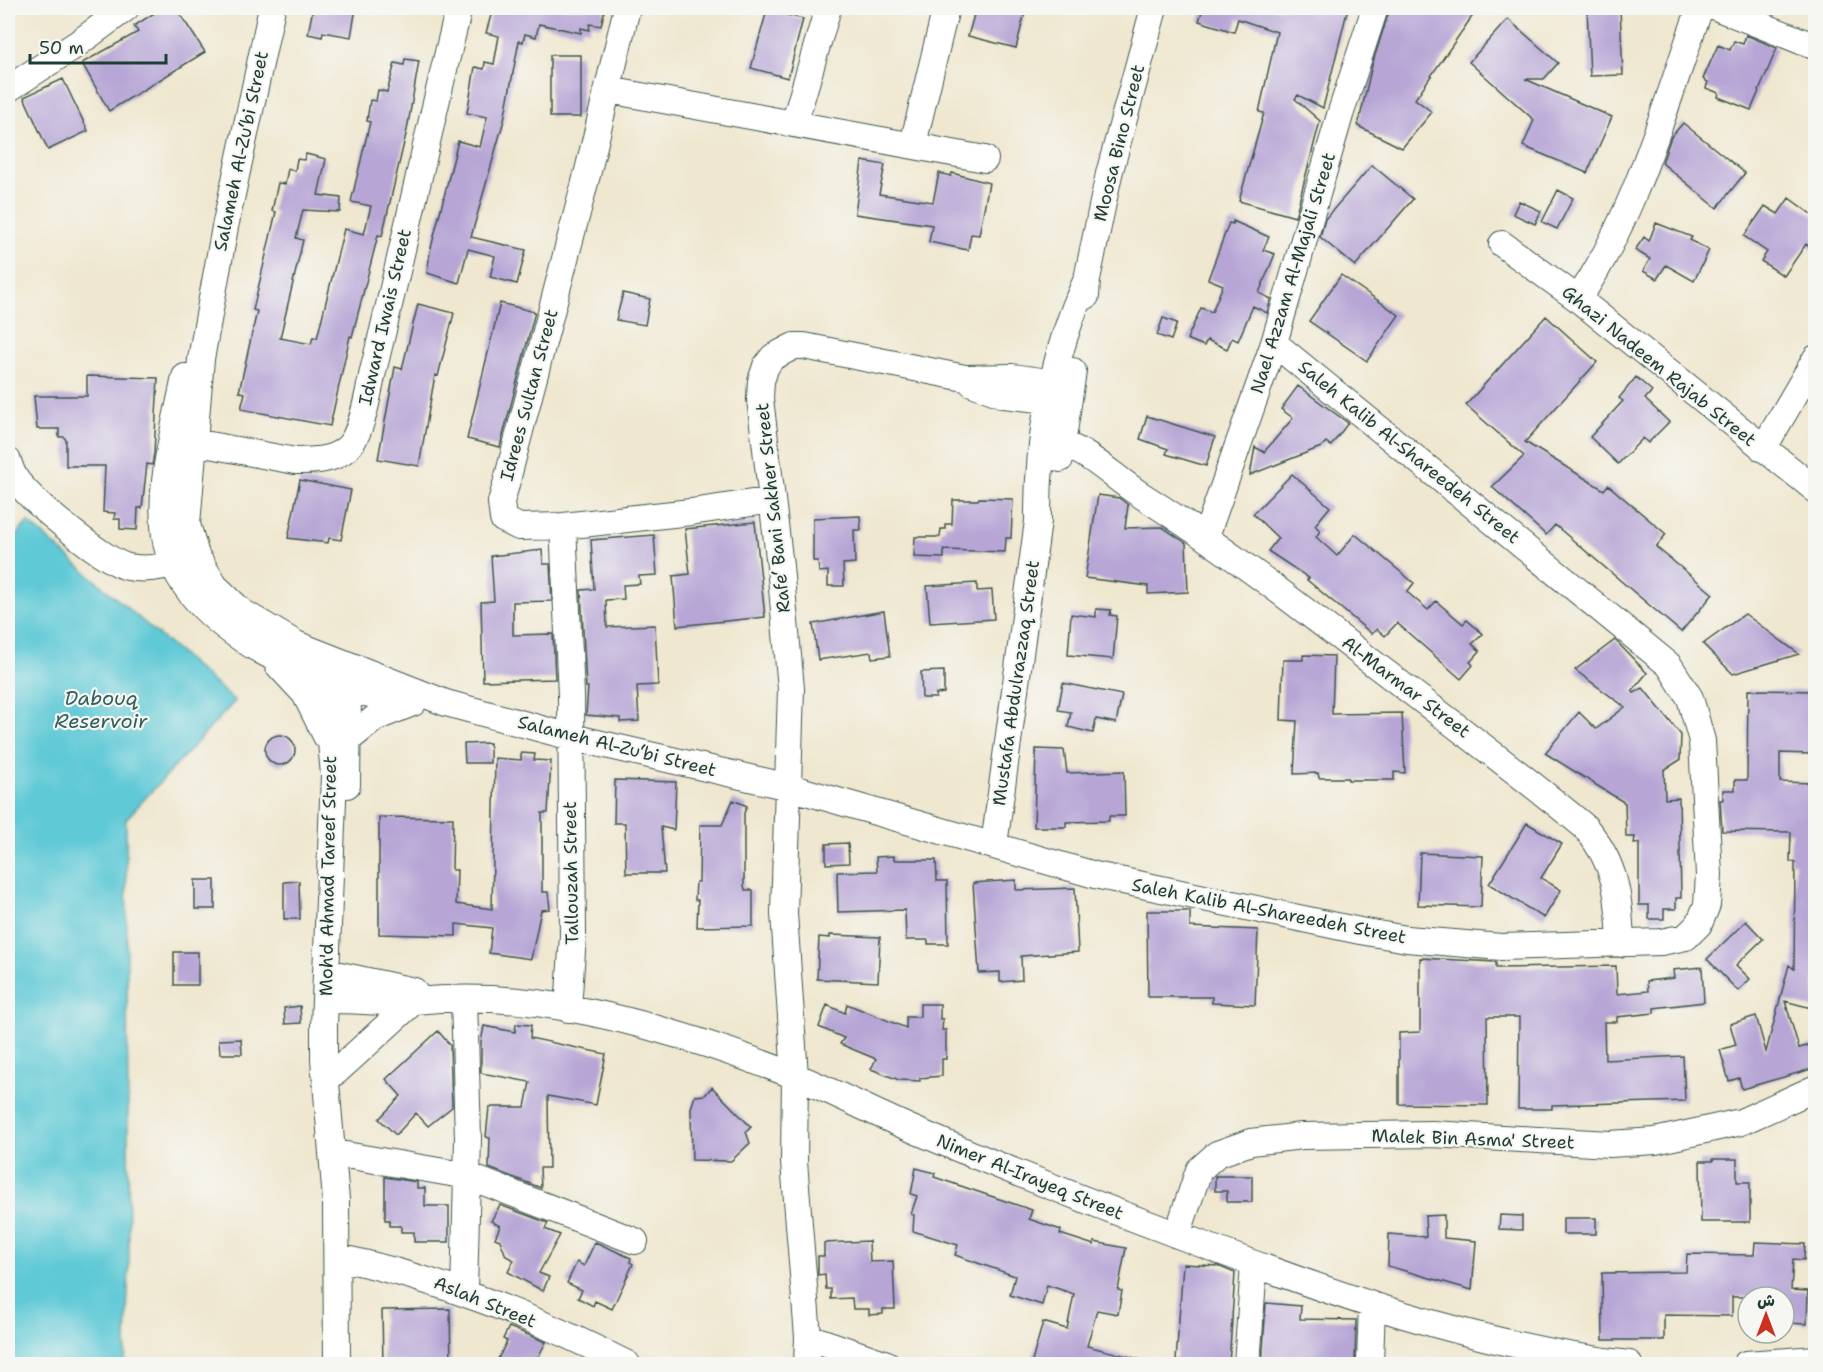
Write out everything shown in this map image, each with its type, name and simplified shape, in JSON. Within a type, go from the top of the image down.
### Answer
[{"type":"street","points":[[8,88],[77,44],[126,8]]},
{"type":"street","name":"Salameh Al-Zu‘bi Street","points":[[272,8],[212,294],[200,370],[164,518],[165,536],[172,565],[198,604],[258,647],[414,702],[446,703]]},
{"type":"street","name":"Idward Iwais Street","points":[[183,439],[296,461],[316,461],[334,456],[348,448],[353,439],[384,327],[459,8]]},
{"type":"street","name":"Idrees Sultan Street","points":[[627,8],[608,90],[501,502],[503,519],[519,527],[563,526],[691,512],[772,500]]},
{"type":"street","points":[[794,124],[828,8]]},
{"type":"street","points":[[913,144],[946,8]]},
{"type":"street","name":"Moosa Bino Street","points":[[1060,393],[1076,302],[1087,279],[1109,174],[1154,8]]},
{"type":"street","name":"Nael Azzam Al-Majali Street","points":[[1206,536],[1274,343],[1349,86],[1375,8]]},
{"type":"street","points":[[1578,299],[1593,277],[1617,228],[1700,8]]},
{"type":"street","points":[[1718,8],[1815,46]]},
{"type":"street","points":[[608,90],[985,159]]},
{"type":"street","name":"Ghazi Nadeem Rajab Street","points":[[1502,244],[1578,299],[1815,490]]},
{"type":"street","name":"Saleh Kalib Al-Shareedeh Street","points":[[789,787],[937,832],[994,845],[1095,875],[1307,922],[1407,939],[1501,946],[1621,944],[1661,942],[1686,937],[1699,924],[1707,904],[1709,875],[1702,741],[1690,698],[1683,683],[1660,658],[1274,343]]},
{"type":"street","name":"Rafe‘ Bani Sakher Street","points":[[807,1365],[808,1336],[794,1162],[795,1076],[784,913],[791,689],[772,500],[761,421],[761,381],[766,366],[782,351],[794,346],[815,346],[964,378],[985,375],[1060,393]]},
{"type":"street","points":[[1763,449],[1815,358]]},
{"type":"street","name":"Mustafa Abdulrazzaq Street","points":[[994,845],[1038,521],[1053,448],[1060,393]]},
{"type":"street","name":"Salameh Al-Zu‘bi Street","points":[[183,439],[187,524],[196,555],[215,586],[242,612],[342,675],[571,737],[789,787]]},
{"type":"street","name":"Al-Marmar Street","points":[[1053,448],[1119,481],[1206,536],[1442,715],[1585,828],[1601,847],[1611,867],[1619,909],[1621,944]]},
{"type":"street","points":[[8,461],[15,478],[26,490],[98,552],[127,567],[172,565],[196,555]]},
{"type":"street","name":"Tallouzah Street","points":[[563,526],[571,695],[573,936],[568,1009]]},
{"type":"street","points":[[258,647],[305,694],[340,742],[375,718],[414,702]]},
{"type":"street","name":"Moh'd Ahmad Tareef Street","points":[[337,1365],[337,1257],[332,1082],[324,1059],[333,1000],[341,891],[342,675]]},
{"type":"street","name":"Nimer Al-Irayeq Street","points":[[334,973],[414,991],[423,999]]},
{"type":"street","points":[[332,1082],[423,999]]},
{"type":"street","points":[[464,999],[468,1176],[464,1292]]},
{"type":"street","name":"Nimer Al-Irayeq Street","points":[[333,1000],[464,999],[538,1003],[649,1028],[795,1076],[923,1134],[1071,1196],[1254,1265],[1372,1305],[1528,1347],[1594,1362],[1629,1365]]},
{"type":"street","name":"Malek Bin Asma' Street","points":[[1177,1235],[1199,1170],[1217,1154],[1251,1142],[1302,1136],[1410,1134],[1610,1144],[1655,1141],[1741,1122],[1815,1088]]},
{"type":"street","points":[[334,1153],[468,1176],[635,1241]]},
{"type":"street","name":"Aslah Street","points":[[337,1257],[392,1268],[464,1292],[580,1341],[627,1365]]},
{"type":"street","points":[[1247,1365],[1254,1265]]},
{"type":"street","points":[[1370,1365],[1372,1305]]},
{"type":"street","points":[[808,1336],[887,1365]]},
{"type":"street","points":[[1746,1365],[1815,1359]]},
{"type":"water","name":"Dabouq Reservoir","points":[[28,522],[235,701],[126,819],[129,1266],[125,1364],[8,1364],[8,544]]},
{"type":"building","points":[[162,8],[176,8],[205,52],[109,111],[82,63],[138,32],[134,26]]},
{"type":"building","points":[[313,8],[356,8],[351,37],[323,32],[322,37],[308,34]]},
{"type":"building","points":[[493,8],[605,8],[601,26],[590,24],[589,30],[581,28],[581,33],[539,24],[536,37],[525,34],[523,42],[519,41],[504,120],[471,237],[526,250],[517,284],[490,277],[495,256],[468,249],[459,283],[427,273],[430,252],[458,141],[480,147],[487,117],[467,113],[475,67],[484,69],[485,62],[494,64],[499,36],[486,33]]},
{"type":"building","points":[[976,8],[1019,8],[1018,10],[1025,12],[1016,48],[968,36]]},
{"type":"building","points":[[1203,8],[1348,8],[1323,108],[1298,95],[1295,99],[1320,121],[1295,217],[1239,201],[1264,113],[1259,112],[1277,32],[1238,19],[1234,32],[1199,21]]},
{"type":"building","points":[[1390,8],[1478,8],[1415,99],[1432,112],[1402,148],[1358,126],[1372,65]]},
{"type":"building","points":[[1587,8],[1620,8],[1623,75],[1590,76]]},
{"type":"building","points":[[767,10],[803,19],[788,78],[751,68]]},
{"type":"building","points":[[1508,19],[1558,63],[1544,79],[1525,79],[1612,117],[1587,173],[1523,146],[1534,120],[1469,62]]},
{"type":"building","points":[[1746,35],[1777,48],[1751,110],[1718,97],[1719,93],[1706,88],[1708,82],[1703,79],[1718,45],[1730,50],[1734,41],[1743,44]]},
{"type":"building","points":[[550,55],[581,55],[581,117],[550,117]]},
{"type":"building","points":[[405,59],[419,61],[407,130],[382,236],[378,235],[352,337],[350,336],[330,426],[241,409],[245,393],[239,392],[257,311],[253,310],[276,212],[272,211],[278,183],[285,184],[288,169],[295,171],[297,159],[304,160],[306,154],[326,159],[318,195],[341,198],[340,212],[303,210],[296,238],[303,240],[280,338],[311,344],[313,337],[317,338],[344,229],[364,234],[371,206],[351,202],[370,122],[367,121],[370,100],[376,101],[378,90],[387,92],[395,63],[404,65]]},
{"type":"building","points":[[63,79],[88,131],[48,150],[24,97]]},
{"type":"building","points":[[1683,123],[1745,173],[1717,208],[1662,163],[1671,137]]},
{"type":"building","points":[[862,161],[885,165],[879,194],[933,202],[939,173],[951,176],[952,173],[989,183],[979,235],[971,234],[968,250],[929,242],[932,225],[855,214]]},
{"type":"building","points":[[1372,165],[1413,199],[1355,266],[1320,237],[1325,219]]},
{"type":"building","points":[[1558,190],[1573,198],[1557,229],[1542,222]]},
{"type":"building","points":[[1789,198],[1815,217],[1815,251],[1806,244],[1784,276],[1761,261],[1767,252],[1744,236],[1765,206],[1778,214]]},
{"type":"building","points":[[1519,201],[1541,211],[1535,224],[1513,214]]},
{"type":"building","points":[[1233,221],[1269,237],[1263,250],[1275,254],[1259,293],[1271,299],[1267,313],[1253,306],[1238,341],[1232,338],[1227,349],[1207,340],[1204,346],[1187,339],[1201,308],[1212,312],[1223,285],[1208,279],[1229,223],[1233,224]]},
{"type":"building","points":[[1656,223],[1692,237],[1690,240],[1709,250],[1694,281],[1666,265],[1657,279],[1643,271],[1650,259],[1635,250],[1644,237],[1649,241]]},
{"type":"building","points":[[1341,275],[1399,315],[1367,361],[1309,321]]},
{"type":"building","points":[[623,293],[650,299],[645,325],[616,320]]},
{"type":"building","points":[[500,303],[535,312],[500,447],[467,439]]},
{"type":"building","points":[[418,304],[454,313],[438,376],[435,375],[419,466],[378,459],[395,367],[402,369]]},
{"type":"building","points":[[1546,316],[1597,362],[1525,442],[1604,490],[1608,485],[1666,534],[1656,547],[1713,594],[1681,632],[1555,525],[1546,535],[1492,487],[1524,456],[1466,405]]},
{"type":"building","points":[[1163,318],[1177,323],[1171,340],[1157,335]]},
{"type":"building","points":[[87,376],[158,378],[154,453],[152,465],[147,464],[142,508],[138,508],[137,530],[120,529],[120,519],[114,519],[115,513],[103,512],[105,466],[66,466],[66,440],[64,437],[59,437],[59,429],[37,429],[34,396],[87,396]]},
{"type":"building","points":[[1636,377],[1652,391],[1645,399],[1669,422],[1648,443],[1643,438],[1618,464],[1590,437],[1623,401],[1619,398]]},
{"type":"building","points":[[1298,386],[1348,423],[1331,446],[1326,442],[1321,447],[1250,475],[1255,447],[1264,452],[1293,418],[1281,409]]},
{"type":"building","points":[[1147,416],[1215,437],[1206,466],[1166,454],[1168,449],[1140,439]]},
{"type":"building","points":[[1292,474],[1330,507],[1315,525],[1320,531],[1316,537],[1337,556],[1355,534],[1414,583],[1407,592],[1428,610],[1436,601],[1463,624],[1467,620],[1483,634],[1472,644],[1480,651],[1470,662],[1473,665],[1461,679],[1397,623],[1385,636],[1377,629],[1372,634],[1307,580],[1309,578],[1268,551],[1278,538],[1253,514]]},
{"type":"building","points":[[300,480],[351,490],[341,540],[329,538],[328,543],[288,538]]},
{"type":"building","points":[[1098,495],[1119,498],[1128,505],[1125,528],[1162,527],[1186,543],[1188,592],[1148,594],[1148,586],[1085,578]]},
{"type":"building","points":[[979,498],[1013,499],[1011,538],[1006,538],[1005,552],[944,550],[944,558],[914,557],[915,537],[940,537],[941,529],[945,529],[945,524],[952,524],[953,500],[978,500]]},
{"type":"building","points":[[860,516],[861,530],[854,530],[855,563],[843,564],[844,586],[828,586],[828,571],[819,572],[818,561],[813,561],[813,518]]},
{"type":"building","points":[[755,522],[765,617],[677,626],[673,576],[690,574],[685,529]]},
{"type":"building","points":[[654,535],[657,575],[639,576],[640,584],[623,585],[624,599],[606,600],[607,627],[655,625],[658,685],[637,686],[639,721],[620,722],[620,718],[586,715],[588,687],[586,687],[581,590],[594,589],[591,540]]},
{"type":"building","points":[[542,550],[543,564],[550,564],[552,601],[513,602],[513,635],[553,634],[555,679],[483,681],[481,602],[494,601],[491,556]]},
{"type":"building","points":[[977,583],[977,591],[992,590],[994,619],[930,623],[927,586]]},
{"type":"building","points":[[1096,609],[1111,610],[1110,615],[1117,616],[1113,659],[1068,655],[1071,614],[1096,617]]},
{"type":"building","points":[[884,611],[890,656],[872,658],[871,652],[818,660],[813,624]]},
{"type":"building","points":[[1745,614],[1799,654],[1733,674],[1703,644]]},
{"type":"building","points":[[1615,640],[1647,673],[1632,691],[1634,693],[1643,688],[1681,735],[1680,760],[1664,770],[1665,799],[1679,798],[1681,898],[1676,898],[1676,909],[1664,909],[1664,919],[1649,919],[1649,905],[1639,905],[1639,843],[1634,844],[1635,837],[1626,837],[1625,803],[1545,753],[1579,712],[1596,729],[1625,707],[1575,670]]},
{"type":"building","points":[[1303,655],[1334,656],[1332,714],[1402,713],[1405,773],[1394,772],[1394,780],[1348,780],[1348,778],[1319,778],[1318,773],[1294,774],[1297,721],[1281,720],[1283,660],[1303,660]]},
{"type":"building","points":[[944,671],[944,693],[936,694],[936,698],[922,698],[921,672]]},
{"type":"building","points":[[1063,683],[1122,695],[1116,723],[1096,719],[1093,733],[1068,727],[1071,712],[1058,710]]},
{"type":"building","points":[[1748,690],[1813,691],[1812,754],[1780,753],[1780,782],[1815,783],[1815,1009],[1785,1001],[1799,1048],[1815,1044],[1815,1068],[1742,1089],[1739,1078],[1729,1081],[1720,1050],[1736,1045],[1730,1024],[1756,1016],[1766,1052],[1789,965],[1794,969],[1795,862],[1790,862],[1791,832],[1722,831],[1720,800],[1723,800],[1723,790],[1735,790],[1735,780],[1747,780]]},
{"type":"building","points":[[280,735],[286,736],[294,744],[294,756],[286,764],[280,765],[274,764],[266,756],[265,750],[266,744],[274,736]]},
{"type":"building","points":[[490,743],[490,763],[465,763],[464,744]]},
{"type":"building","points":[[1036,749],[1064,750],[1067,773],[1124,771],[1125,816],[1109,816],[1109,821],[1066,822],[1066,827],[1034,827]]},
{"type":"building","points":[[521,753],[535,754],[534,760],[551,761],[548,813],[542,813],[542,892],[548,892],[550,909],[541,910],[531,959],[489,953],[492,928],[456,924],[456,936],[379,934],[379,817],[453,818],[452,870],[457,870],[456,904],[492,909],[495,758],[521,760]]},
{"type":"building","points":[[615,780],[676,782],[674,830],[661,827],[665,873],[626,873],[625,823],[614,823]]},
{"type":"building","points":[[733,800],[747,806],[744,813],[744,885],[745,890],[753,890],[753,926],[697,927],[698,900],[695,900],[696,882],[699,882],[700,825],[722,825]]},
{"type":"building","points":[[1527,823],[1562,844],[1541,878],[1561,890],[1544,918],[1489,884]]},
{"type":"building","points":[[848,843],[849,863],[826,864],[826,844]]},
{"type":"building","points":[[1420,853],[1483,856],[1481,907],[1418,905]]},
{"type":"building","points":[[894,856],[894,860],[936,860],[937,881],[947,881],[948,944],[928,944],[928,940],[906,940],[905,910],[838,912],[837,872],[877,871],[876,857]]},
{"type":"building","points":[[195,880],[215,880],[215,909],[195,909]]},
{"type":"building","points":[[1016,880],[1016,890],[1075,888],[1078,952],[1021,956],[1022,980],[1000,982],[1000,972],[979,973],[973,883]]},
{"type":"building","points":[[299,881],[300,919],[284,919],[284,882]]},
{"type":"building","points":[[1147,911],[1190,911],[1190,927],[1258,930],[1255,1005],[1212,1003],[1212,997],[1148,997]]},
{"type":"building","points":[[1746,921],[1763,939],[1736,965],[1750,979],[1738,991],[1707,959]]},
{"type":"building","points":[[830,935],[880,937],[878,982],[817,979],[819,937],[830,938]]},
{"type":"building","points":[[174,952],[198,952],[198,985],[174,985]]},
{"type":"building","points":[[1420,958],[1496,962],[1496,968],[1616,966],[1617,994],[1648,991],[1647,981],[1674,978],[1673,970],[1702,967],[1704,1002],[1654,1008],[1654,1013],[1617,1017],[1617,1022],[1604,1022],[1605,1060],[1683,1056],[1685,1101],[1552,1105],[1552,1109],[1518,1109],[1519,1017],[1487,1017],[1488,1105],[1399,1104],[1399,1033],[1420,1032]]},
{"type":"building","points":[[847,1004],[906,1028],[906,1017],[920,1017],[920,1004],[940,1004],[940,1019],[943,1019],[942,1030],[946,1030],[946,1059],[942,1059],[942,1076],[920,1078],[920,1081],[899,1080],[871,1069],[876,1059],[840,1044],[844,1038],[819,1027],[827,1005],[845,1013]]},
{"type":"building","points":[[300,1006],[301,1023],[285,1024],[284,1008]]},
{"type":"building","points":[[516,1024],[531,1025],[530,1038],[606,1054],[596,1105],[548,1096],[549,1168],[540,1168],[541,1188],[489,1168],[490,1138],[486,1137],[489,1107],[525,1107],[530,1082],[481,1073],[481,1042],[484,1026],[515,1032]]},
{"type":"building","points":[[438,1031],[450,1045],[452,1107],[428,1126],[416,1113],[396,1135],[379,1119],[401,1096],[386,1079]]},
{"type":"building","points":[[241,1039],[242,1054],[220,1054],[219,1040]]},
{"type":"building","points":[[712,1087],[751,1127],[746,1132],[750,1143],[731,1161],[692,1160],[691,1108],[695,1096],[705,1095]]},
{"type":"building","points":[[1713,1159],[1737,1159],[1737,1182],[1750,1182],[1750,1222],[1701,1222],[1700,1161],[1713,1161]]},
{"type":"building","points":[[916,1168],[935,1173],[934,1177],[1032,1210],[1029,1219],[1061,1230],[1060,1234],[1094,1245],[1094,1242],[1126,1248],[1118,1290],[1122,1291],[1118,1314],[1097,1310],[1087,1346],[1139,1359],[1138,1365],[1031,1365],[1043,1322],[1067,1329],[1074,1294],[1047,1285],[1042,1305],[1010,1295],[1015,1276],[955,1255],[958,1245],[913,1231],[914,1215],[911,1214],[917,1196],[911,1194]]},
{"type":"building","points":[[1215,1176],[1252,1176],[1252,1202],[1227,1202],[1227,1191],[1215,1191]]},
{"type":"building","points":[[385,1177],[417,1182],[417,1188],[425,1188],[425,1206],[449,1206],[449,1242],[414,1242],[414,1232],[401,1232],[401,1226],[390,1226],[390,1220],[385,1220]]},
{"type":"building","points":[[500,1205],[548,1223],[545,1229],[560,1235],[539,1273],[549,1277],[543,1291],[508,1272],[514,1260],[506,1256],[500,1240],[495,1238],[500,1226],[491,1221]]},
{"type":"building","points":[[1444,1215],[1444,1238],[1476,1241],[1472,1290],[1388,1266],[1389,1234],[1426,1237],[1425,1216]]},
{"type":"building","points":[[1500,1215],[1522,1216],[1522,1230],[1499,1229]]},
{"type":"building","points":[[1563,1218],[1596,1218],[1596,1234],[1563,1234]]},
{"type":"building","points":[[869,1241],[870,1262],[893,1261],[895,1309],[883,1309],[883,1314],[869,1315],[869,1309],[853,1309],[852,1298],[831,1299],[831,1289],[826,1289],[825,1274],[818,1275],[818,1256],[824,1256],[824,1243]]},
{"type":"building","points":[[595,1242],[631,1258],[630,1262],[633,1264],[612,1309],[595,1301],[593,1306],[578,1298],[582,1290],[567,1283],[577,1262],[584,1266]]},
{"type":"building","points":[[1755,1242],[1805,1244],[1804,1260],[1793,1259],[1791,1285],[1736,1285],[1736,1297],[1732,1297],[1732,1316],[1664,1315],[1664,1340],[1603,1340],[1602,1273],[1686,1272],[1687,1254],[1754,1255]]},
{"type":"building","points":[[1183,1264],[1218,1266],[1235,1273],[1229,1364],[1176,1361]]},
{"type":"building","points":[[1796,1290],[1808,1291],[1807,1324],[1796,1324]]},
{"type":"building","points":[[1266,1303],[1301,1306],[1300,1319],[1356,1320],[1355,1365],[1262,1365]]},
{"type":"building","points":[[450,1309],[451,1365],[383,1365],[382,1310]]},
{"type":"building","points":[[509,1327],[546,1342],[534,1365],[495,1365],[507,1341],[503,1339]]}]
